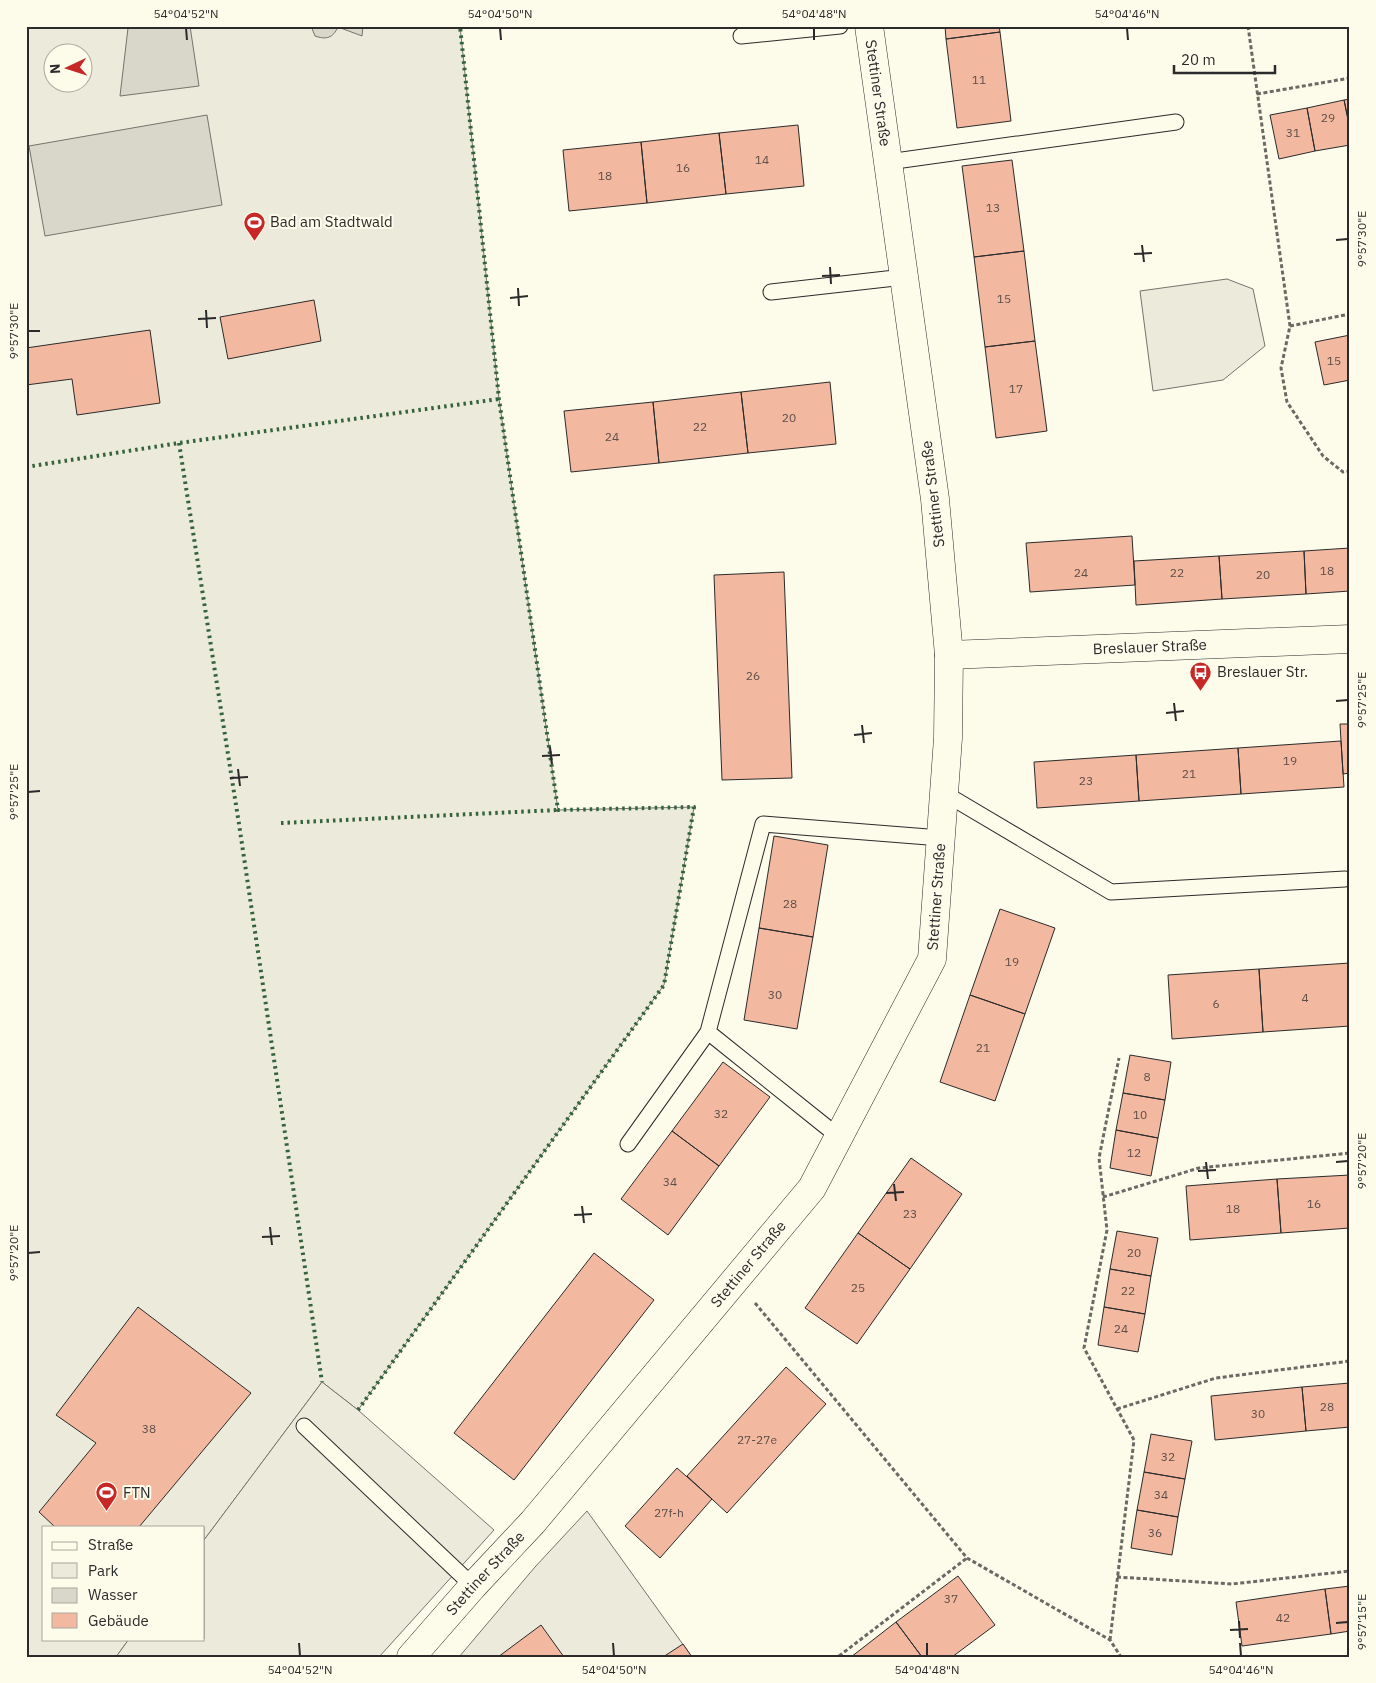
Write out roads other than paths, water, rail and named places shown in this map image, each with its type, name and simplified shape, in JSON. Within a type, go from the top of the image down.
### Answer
[{"type":"street","name":"Stettiner Straße","points":[[411,1657],[473,1586],[533,1522],[812,1188],[932,959],[948,738],[950,655],[934,499],[869,26]]},
{"type":"street","name":"Breslauer Straße","points":[[950,655],[1350,639]]},
{"type":"lane","points":[[741,36],[840,26]]},
{"type":"lane","points":[[888,162],[1176,122]]},
{"type":"lane","points":[[770,292],[904,277]]},
{"type":"lane","points":[[944,793],[1110,892],[1346,878]]},
{"type":"lane","points":[[628,1144],[708,1032],[763,824],[941,838]]},
{"type":"lane","points":[[708,1032],[839,1137]]},
{"type":"lane","points":[[304,1426],[473,1586]]},
{"type":"water","points":[[190,26],[199,86],[120,96],[128,28]]},
{"type":"water","points":[[311,26],[363,26],[362,36],[338,27],[331,36],[323,38],[315,36]]},
{"type":"water","points":[[207,115],[222,205],[45,236],[29,146]]},
{"type":"place","name":"Bad am Stadtwald","points":[[254,241]]},
{"type":"place","name":"Breslauer Str.","points":[[1201,691]]},
{"type":"place","name":"FTN","points":[[107,1512]]}]
